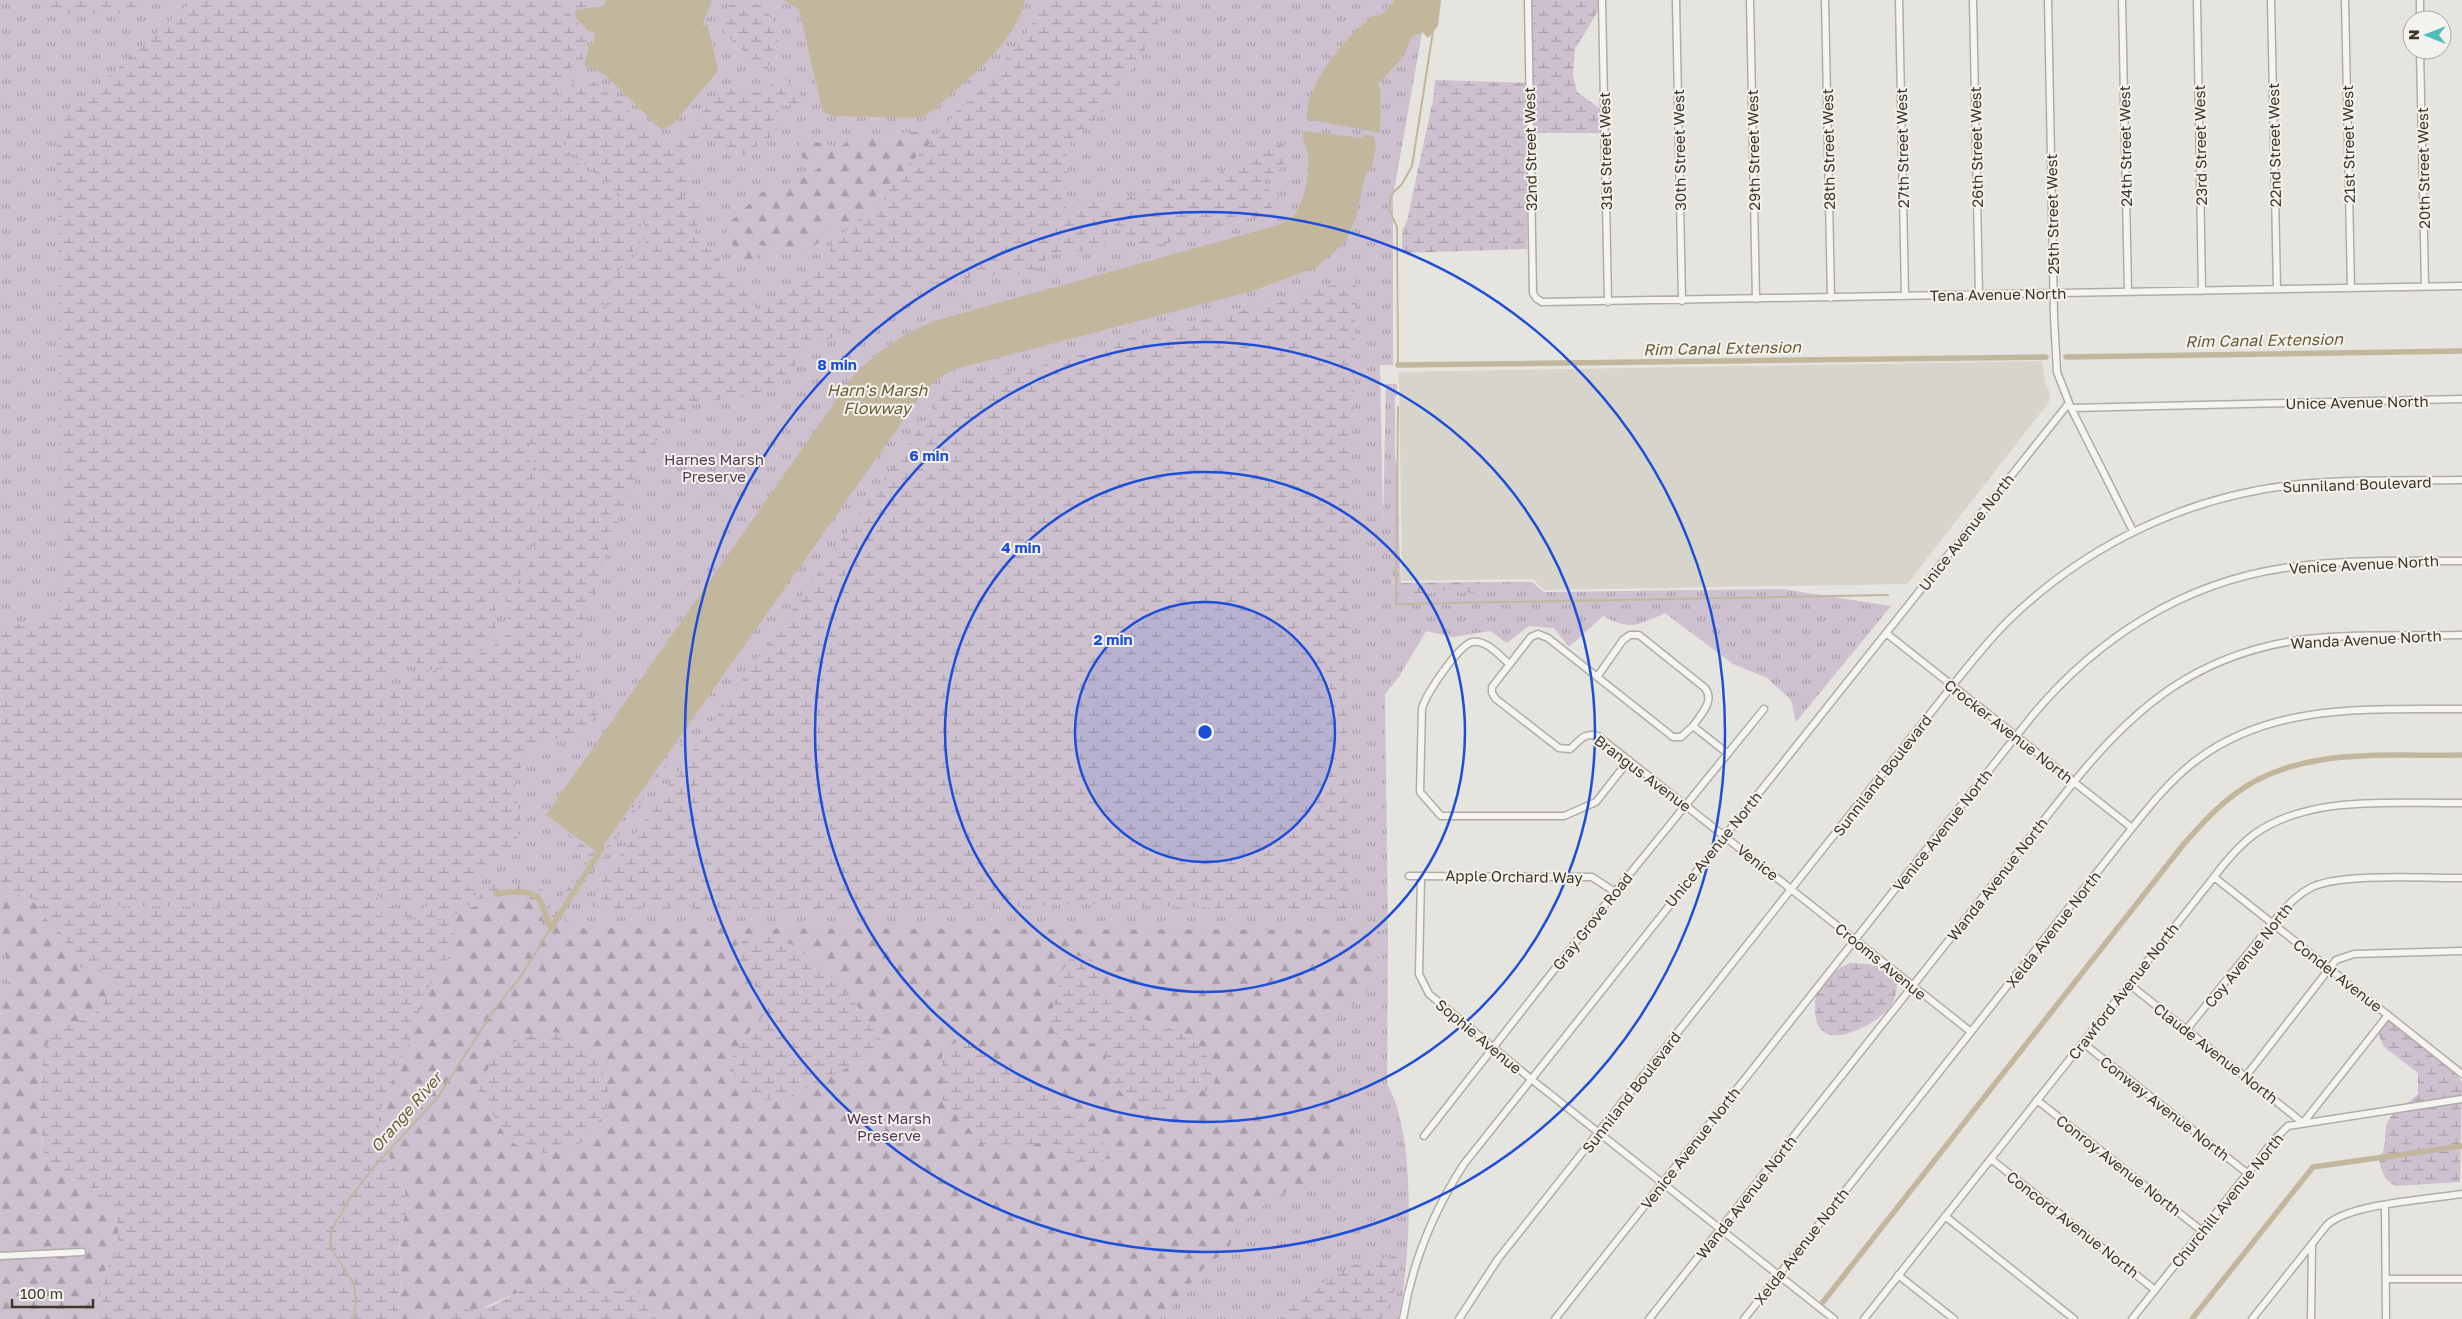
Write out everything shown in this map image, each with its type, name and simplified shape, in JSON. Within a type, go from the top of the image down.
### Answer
[{"type":"street","name":"32nd Street West","points":[[1528,0],[1533,292],[1536,298]]},
{"type":"street","name":"31st Street West","points":[[1602,0],[1608,302]]},
{"type":"street","name":"30th Street West","points":[[1676,0],[1682,301]]},
{"type":"street","name":"29th Street West","points":[[1750,0],[1756,299]]},
{"type":"street","name":"28th Street West","points":[[1825,0],[1831,298]]},
{"type":"street","name":"27th Street West","points":[[1899,0],[1905,296]]},
{"type":"street","name":"26th Street West","points":[[1973,0],[1979,294]]},
{"type":"street","name":"25th Street West","points":[[2048,0],[2055,359],[2059,379],[2070,405],[2133,531]]},
{"type":"street","name":"24th Street West","points":[[2122,0],[2128,292]]},
{"type":"street","name":"23rd Street West","points":[[2197,0],[2202,291]]},
{"type":"street","name":"22nd Street West","points":[[2271,0],[2277,289]]},
{"type":"street","name":"21st Street West","points":[[2345,0],[2351,288]]},
{"type":"street","name":"20th Street West","points":[[2420,60],[2425,286]]},
{"type":"street","name":"Tena Avenue North","points":[[1536,298],[1548,304],[1979,294],[2462,286]]},
{"type":"street","name":"Unice Avenue North","points":[[1403,1319],[1416,1260],[1442,1200],[1464,1164],[1723,836],[2070,405],[2462,399]]},
{"type":"street","name":"Sunniland Boulevard","points":[[1459,1319],[1498,1259],[1952,686],[1991,639],[2033,598],[2079,563],[2133,531],[2202,504],[2269,488],[2326,483],[2462,480]]},
{"type":"street","name":"Venice Avenue North","points":[[1555,1319],[2016,736],[2063,681],[2107,642],[2148,615],[2208,587],[2246,575],[2303,565],[2462,560]]},
{"type":"street","name":"Crocker Avenue North","points":[[1886,633],[2132,828]]},
{"type":"street","name":"Brangus Avenue","points":[[1693,726],[1681,737],[1673,737],[1548,638],[1538,634],[1530,637],[1492,687],[1492,693],[1496,699],[1559,748],[1570,749],[1582,737],[1590,734],[1598,736],[1686,804],[1723,836]]},
{"type":"street","points":[[1597,677],[1623,640],[1630,635],[1639,635],[1710,694],[1709,701],[1693,726],[1727,753]]},
{"type":"street","name":"Wanda Avenue North","points":[[1649,1319],[2074,782],[2114,734],[2150,702],[2190,676],[2229,658],[2286,642],[2320,638],[2462,635]]},
{"type":"street","points":[[1508,664],[1483,643],[1472,642],[1463,648],[1426,696],[1422,708],[1420,792],[1441,816],[1564,816],[1596,802],[1629,760]]},
{"type":"street","name":"Gray Grove Road","points":[[1424,1136],[1615,892],[1764,709]]},
{"type":"street","name":"Xelda Avenue North","points":[[1744,1319],[2132,828],[2167,787],[2198,759],[2228,740],[2267,724],[2301,715],[2330,712],[2462,709]]},
{"type":"street","name":"Crawford Avenue North","points":[[1864,1319],[2214,877],[2236,851],[2255,834],[2286,817],[2307,810],[2335,806],[2462,803]]},
{"type":"street","name":"Venice","points":[[1723,836],[1792,889]]},
{"type":"street","name":"Apple Orchard Way","points":[[1409,876],[1592,877],[1615,892]]},
{"type":"street","name":"Sophie Avenue","points":[[1421,876],[1419,974],[1429,994],[1531,1079],[1834,1319]]},
{"type":"street","name":"Condel Avenue","points":[[2214,877],[2462,1074]]},
{"type":"street","name":"Coy Avenue North","points":[[2188,1029],[2273,923],[2298,895],[2324,883],[2352,880],[2462,878]]},
{"type":"street","name":"Crooms Avenue","points":[[1792,889],[1971,1032]]},
{"type":"street","points":[[2246,1076],[2336,960],[2354,954],[2462,952]]},
{"type":"street","name":"Claude Avenue North","points":[[2129,984],[2188,1029],[2303,1123]]},
{"type":"street","points":[[2303,1123],[2388,1015]]},
{"type":"street","name":"Conway Avenue North","points":[[2083,1042],[2247,1173]]},
{"type":"street","name":"Churchill Avenue North","points":[[2132,1319],[2283,1130],[2303,1123],[2462,1099]]},
{"type":"street","name":"Conroy Avenue North","points":[[2037,1100],[2202,1231]]},
{"type":"street","name":"Concord Avenue North","points":[[1991,1159],[2155,1290]]},
{"type":"street","points":[[2252,1319],[2327,1225],[2338,1216],[2351,1210],[2462,1194]]},
{"type":"street","points":[[2385,1205],[2386,1319]]},
{"type":"street","points":[[1945,1216],[2074,1319]]},
{"type":"street","points":[[2311,1319],[2312,1245]]},
{"type":"street","points":[[0,1256],[82,1252]]},
{"type":"street","points":[[1898,1275],[1954,1319]]},
{"type":"street","points":[[2386,1279],[2462,1279]]},
{"type":"shaded area","points":[[2042,361],[2045,382],[2050,393],[2049,402],[1907,584],[1544,590],[1533,579],[1402,581],[1399,372]]},
{"type":"green space","name":"Harnes Marsh Preserve","points":[[0,0],[1428,0],[1393,196],[1393,365],[1380,365],[1383,524],[1386,384],[1397,384],[1397,395],[1395,398],[1395,460],[1398,464],[1399,535],[1394,557],[1393,584],[1412,598],[1436,591],[1476,593],[1476,582],[1532,582],[1544,592],[1782,589],[1891,606],[1796,722],[1791,700],[1767,678],[1733,664],[1665,613],[1634,625],[1620,624],[1603,616],[1569,647],[1554,628],[1529,626],[1507,643],[1490,631],[1453,637],[1426,631],[1399,677],[1385,694],[1388,935],[1387,1084],[1397,1106],[1403,1134],[1409,1199],[1406,1265],[1398,1319],[549,1319],[0,934]]},
{"type":"green space","points":[[43,0],[150,0],[128,13],[55,14],[47,10]]},
{"type":"green space","points":[[193,0],[557,0],[588,35],[582,64],[573,67],[566,73],[558,88],[557,107],[563,143],[572,157],[623,201],[634,213],[641,225],[644,239],[612,274],[608,285],[580,406],[570,413],[549,416],[527,437],[526,446],[534,473],[541,509],[539,529],[514,591],[501,600],[495,610],[497,638],[482,651],[426,672],[415,661],[402,659],[392,671],[381,722],[376,777],[374,849],[378,899],[389,906],[411,909],[435,903],[467,886],[474,889],[474,900],[478,900],[478,903],[464,907],[455,915],[445,919],[428,919],[333,908],[119,906],[45,902],[13,894],[0,894],[0,625],[28,624],[48,618],[59,600],[61,574],[57,134],[72,110]]},
{"type":"green space","points":[[606,0],[605,6],[576,10],[575,17],[561,2]]},
{"type":"green space","points":[[1057,0],[1167,0],[1153,37],[1140,58],[1109,99],[1103,112],[1071,142],[1067,154],[1069,170],[1061,188],[1061,197],[1067,209],[1094,202],[1123,200],[1153,187],[1178,187],[1195,179],[1216,175],[1268,147],[1281,146],[1284,157],[1283,167],[1266,178],[1264,182],[1268,189],[1279,197],[1275,204],[1259,217],[1241,219],[1188,238],[1162,244],[1136,244],[1113,224],[1109,226],[1108,240],[1101,250],[1056,252],[1051,254],[1034,273],[1028,273],[1025,270],[1019,274],[971,277],[955,283],[937,282],[918,285],[903,292],[890,302],[884,313],[827,340],[802,347],[792,372],[779,385],[756,393],[692,404],[682,418],[662,433],[655,445],[647,451],[621,512],[601,570],[575,659],[587,693],[603,703],[601,713],[593,717],[585,736],[566,740],[548,737],[529,755],[520,770],[515,786],[521,823],[519,834],[507,853],[483,874],[474,885],[538,884],[544,892],[552,912],[588,858],[565,832],[597,855],[601,855],[681,739],[683,741],[563,917],[554,925],[543,925],[539,907],[535,901],[529,898],[514,896],[480,899],[476,898],[476,888],[468,884],[435,901],[422,902],[380,898],[377,825],[381,732],[385,709],[394,691],[410,679],[423,672],[427,674],[483,652],[503,639],[511,630],[506,613],[506,598],[515,592],[523,580],[533,552],[541,519],[542,496],[537,471],[530,451],[529,438],[550,418],[571,416],[582,408],[614,275],[641,251],[649,234],[638,214],[577,156],[567,138],[561,117],[561,90],[568,88],[576,77],[595,82],[608,94],[622,102],[644,132],[664,146],[698,119],[713,99],[718,98],[719,91],[727,87],[751,88],[753,92],[761,93],[779,78],[784,78],[804,99],[798,103],[778,109],[779,122],[776,135],[764,140],[745,155],[731,153],[725,144],[702,134],[687,157],[687,169],[690,176],[680,194],[687,200],[698,203],[704,211],[694,233],[706,247],[716,251],[725,274],[738,278],[757,310],[769,307],[779,301],[787,291],[818,270],[826,260],[836,237],[878,209],[897,177],[933,140],[957,111],[967,102],[976,100],[981,87],[1004,74],[1005,59],[1028,31],[1040,10]]},
{"type":"green space","points":[[1532,0],[1601,0],[1600,8],[1575,49],[1573,75],[1577,92],[1606,113],[1606,133],[1527,133],[1527,249],[1402,253],[1402,230],[1407,221],[1433,100],[1435,80],[1532,83]]},
{"type":"green space","points":[[735,2],[759,4],[772,19],[776,27],[779,42],[773,59],[767,68],[756,68],[751,59],[724,30],[727,11]]},
{"type":"green space","points":[[918,132],[933,140],[915,158],[891,187],[878,209],[870,216],[829,228],[818,243],[804,252],[753,244],[758,261],[752,265],[744,266],[737,249],[725,238],[728,224],[762,192],[803,178],[825,164],[802,158],[799,146],[802,139],[841,147],[853,136]]},
{"type":"green space","points":[[1356,278],[1347,694],[1348,908],[1256,909],[1095,904],[926,909],[648,907],[611,910],[591,906],[601,884],[667,788],[950,386],[1061,361],[1164,327],[1284,300]]},
{"type":"green space","points":[[1399,535],[1401,583],[1476,582],[1476,593],[1436,591],[1412,598],[1398,596],[1393,573]]},
{"type":"green space","points":[[0,896],[14,896],[34,902],[46,919],[63,936],[72,957],[103,971],[111,983],[104,1003],[99,1010],[76,1022],[55,1026],[41,1077],[42,1142],[49,1168],[94,1189],[112,1205],[118,1226],[118,1250],[105,1271],[96,1319],[0,1319],[0,1015],[8,989],[9,970],[5,953],[0,946]]},
{"type":"green space","name":"West Marsh Preserve","points":[[505,896],[529,897],[536,901],[543,918],[554,925],[563,918],[580,928],[1377,930],[1381,933],[1378,965],[1367,991],[1358,1001],[1345,1008],[1334,1024],[1328,1046],[1336,1085],[1348,1100],[1354,1127],[1347,1156],[1332,1174],[1290,1189],[1268,1202],[1237,1226],[1228,1251],[1203,1269],[1171,1309],[1159,1319],[656,1319],[654,1309],[638,1291],[601,1290],[562,1283],[549,1283],[525,1289],[479,1310],[466,1311],[454,1306],[440,1319],[398,1319],[401,1273],[399,1235],[406,1211],[406,1198],[404,1186],[392,1164],[379,1125],[379,1112],[414,1031],[424,994],[452,952],[449,950],[455,932],[450,919],[466,909],[480,905],[480,899]],"holes":[[[790,943],[818,965],[842,989],[864,1014],[883,1044],[867,1058],[784,1099],[729,1062],[747,1035],[765,1014],[759,991],[746,972]],[[1092,958],[1106,999],[1120,1011],[1186,1034],[1205,1053],[1216,1074],[1213,1089],[1197,1092],[1179,1102],[1112,1081],[1104,1050],[1089,1042],[1058,994],[1062,971]],[[546,1032],[604,1113],[581,1143],[556,1152],[546,1153],[529,1150],[518,1146],[510,1140],[478,1091],[483,1078],[495,1059],[512,1045],[533,1035]],[[942,1053],[1009,1066],[1057,1106],[1101,1137],[1076,1166],[1062,1148],[1048,1141],[1026,1146],[985,1147],[961,1119],[943,1104]]]},
{"type":"green space","points":[[34,902],[119,908],[333,911],[428,921],[450,919],[455,932],[449,949],[452,952],[424,994],[414,1031],[379,1112],[379,1125],[392,1164],[404,1186],[406,1198],[406,1211],[399,1235],[401,1273],[398,1319],[96,1319],[105,1271],[118,1250],[118,1226],[112,1205],[94,1189],[49,1168],[42,1137],[40,1096],[45,1056],[49,1039],[55,1026],[76,1022],[99,1010],[108,994],[111,983],[103,971],[78,967],[63,936],[46,919]]},
{"type":"green space","points":[[766,934],[802,953],[834,979],[860,1010],[883,1044],[867,1058],[784,1099],[754,1100],[742,1087],[729,1062],[747,1035],[765,1014],[760,996],[752,982],[728,958],[739,944]]},
{"type":"green space","points":[[0,946],[8,961],[9,979],[6,998],[0,1015]]},
{"type":"green space","points":[[1072,955],[1092,958],[1106,999],[1120,1011],[1186,1034],[1205,1053],[1216,1074],[1213,1090],[1197,1092],[1159,1110],[1143,1108],[1123,1095],[1112,1081],[1104,1050],[1089,1042],[1075,1043],[1058,1038],[1049,1023],[1062,971]]},
{"type":"green space","points":[[1850,963],[1869,964],[1896,975],[1897,985],[1893,1002],[1875,1021],[1856,1031],[1838,1035],[1828,1034],[1821,1030],[1816,1019],[1815,1008],[1818,991],[1826,978]]},
{"type":"green space","points":[[2388,1017],[2399,1019],[2421,1041],[2434,1047],[2462,1082],[2460,1182],[2396,1186],[2386,1179],[2379,1160],[2384,1149],[2386,1126],[2394,1113],[2418,1094],[2418,1073],[2384,1047],[2378,1033],[2381,1024]]},
{"type":"green space","points":[[546,1032],[560,1033],[573,1037],[580,1042],[599,1065],[609,1093],[607,1107],[601,1118],[581,1143],[549,1153],[529,1150],[518,1146],[510,1140],[478,1091],[489,1066],[502,1050],[520,1039]]},
{"type":"green space","points":[[956,1042],[968,1042],[1009,1066],[1057,1106],[1101,1137],[1108,1157],[1095,1168],[1076,1166],[1062,1148],[1048,1141],[1026,1146],[985,1147],[961,1119],[943,1104],[942,1053]]},
{"type":"green space","points":[[1395,1255],[1399,1270],[1398,1279],[1381,1319],[1281,1319],[1291,1302],[1353,1265]]},
{"type":"green space","points":[[550,1283],[562,1283],[601,1290],[638,1291],[649,1298],[656,1319],[440,1319],[454,1305],[464,1309],[482,1309],[526,1289]]},
{"type":"water","points":[[606,0],[712,0],[702,26],[709,24],[708,27],[718,71],[674,123],[662,130],[604,74],[584,65],[595,33],[588,31],[575,17],[576,10],[604,6]]},
{"type":"water","points":[[784,0],[1025,0],[1019,17],[1000,47],[974,74],[922,118],[833,116],[823,112],[799,10]]},
{"type":"water","points":[[1395,0],[1441,0],[1438,26],[1428,38],[1422,32],[1412,36],[1404,56],[1378,84],[1381,92],[1380,133],[1307,119],[1312,93],[1337,51],[1358,28],[1371,18],[1384,13]]},
{"type":"water","name":"Harn's Marsh Flowway","points":[[1303,131],[1362,138],[1363,135],[1374,136],[1376,147],[1372,167],[1365,177],[1356,217],[1346,241],[1317,267],[1252,291],[952,370],[934,382],[921,395],[598,853],[546,815],[853,376],[862,367],[881,351],[901,338],[934,321],[1278,225],[1288,220],[1300,205],[1307,177],[1309,160]]},
{"type":"waterway","points":[[1398,365],[1397,227],[1389,209],[1391,195],[1402,184],[1412,166],[1433,31]]},
{"type":"waterway","name":"Rim Canal Extension","points":[[2066,357],[2462,351]]},
{"type":"waterway","name":"Rim Canal Extension","points":[[1398,365],[2046,357]]},
{"type":"waterway","points":[[1398,407],[1396,604],[1888,595]]},
{"type":"waterway","points":[[1823,1302],[2183,845],[2224,802],[2256,780],[2283,769],[2312,761],[2372,755],[2462,755]]},
{"type":"waterway","points":[[551,928],[602,848]]},
{"type":"waterway","points":[[496,894],[525,892],[535,896],[541,902],[551,928]]},
{"type":"waterway","name":"Orange River","points":[[353,1319],[356,1304],[354,1284],[330,1246],[331,1231],[350,1198],[372,1169],[438,1097],[494,1010],[519,979],[551,928]]},
{"type":"waterway","points":[[2192,1319],[2313,1167],[2462,1146]]}]
